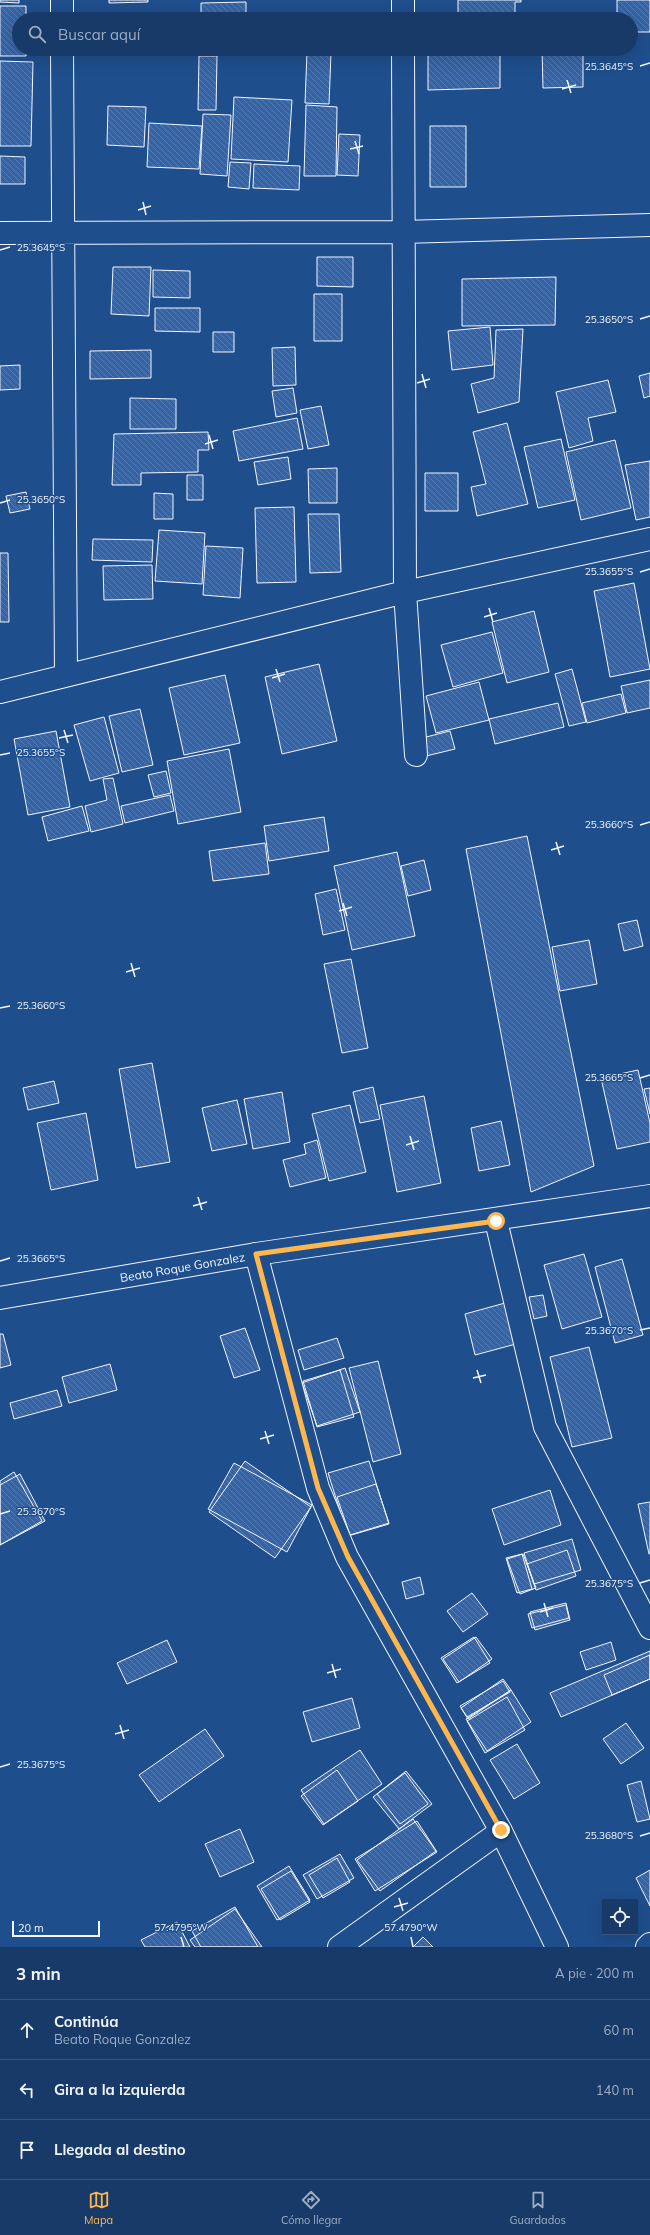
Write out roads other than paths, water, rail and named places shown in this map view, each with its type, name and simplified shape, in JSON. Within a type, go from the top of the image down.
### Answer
[{"type":"street","points":[[62,0],[62,12]]},
{"type":"street","points":[[403,0],[403,12]]},
{"type":"street","points":[[62,56],[66,675]]},
{"type":"street","points":[[403,56],[402,232],[405,592],[416,755]]},
{"type":"street","points":[[0,233],[402,232],[650,225]]},
{"type":"street","points":[[0,692],[405,592],[650,539]]},
{"type":"street","name":"Beato Roque Gonzalez","points":[[0,1298],[256,1254],[496,1221],[650,1196]]},
{"type":"street","points":[[496,1221],[545,1427],[650,1628]]},
{"type":"street","points":[[256,1254],[318,1488],[348,1557],[501,1830],[557,1947]]},
{"type":"street","points":[[339,1947],[501,1830]]},
{"type":"street","points":[[647,1947],[650,1944]]}]
